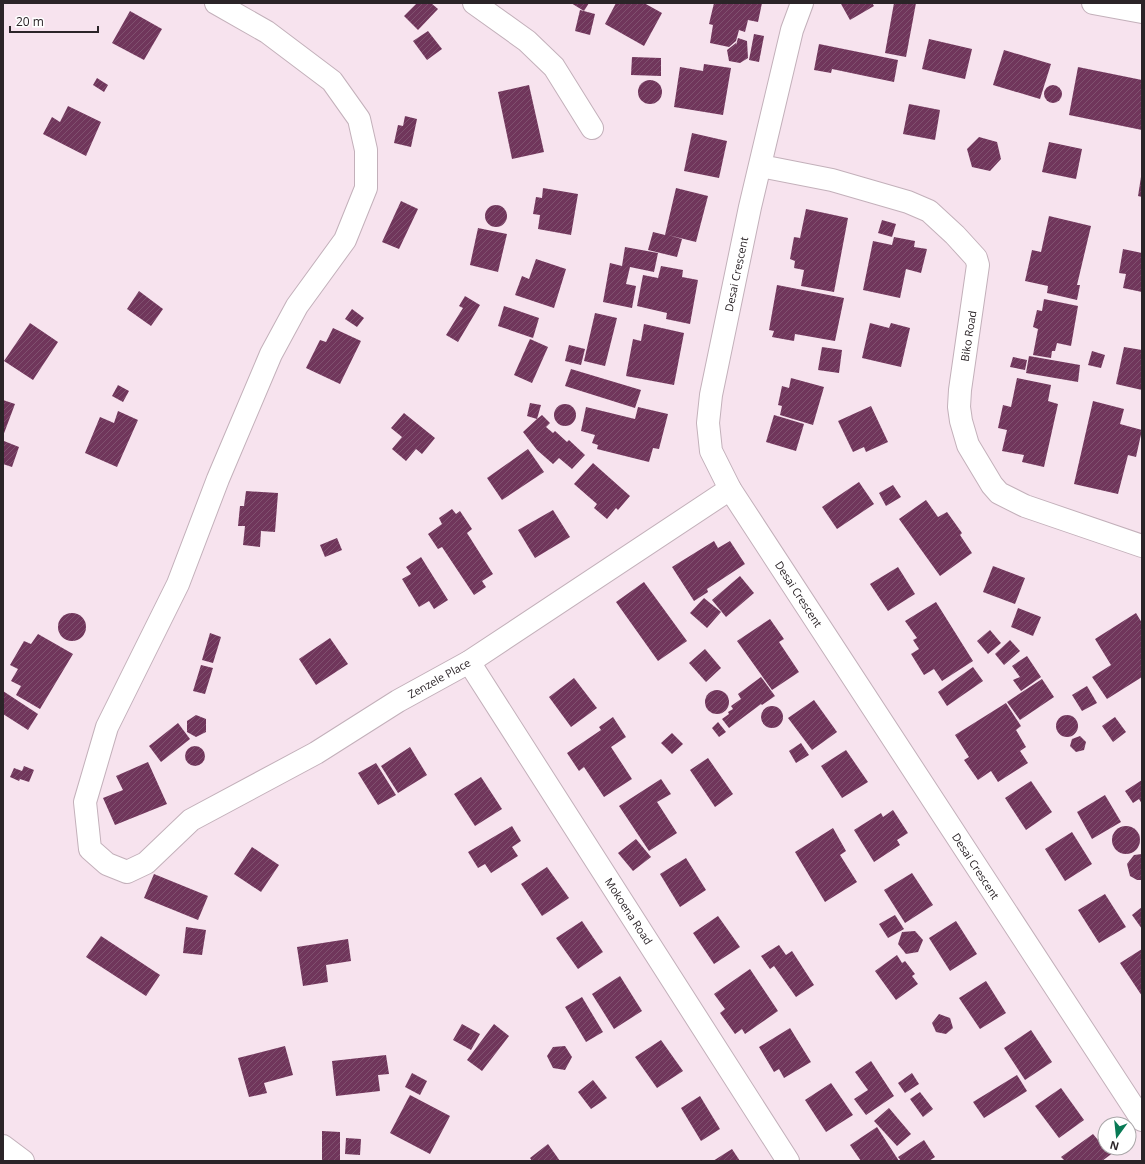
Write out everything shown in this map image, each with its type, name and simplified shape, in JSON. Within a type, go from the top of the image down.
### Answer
[{"type":"street","name":"Zenzele Place","points":[[216,3],[267,32],[332,81],[359,119],[366,150],[366,188],[345,240],[297,306],[272,354],[218,479],[178,584],[107,727],[85,802],[90,848],[107,864],[127,872],[146,863],[191,820],[316,753],[398,701],[469,662],[730,488]]},
{"type":"street","points":[[474,3],[527,41],[554,67],[592,128]]},
{"type":"street","name":"Desai Crescent","points":[[802,3],[792,30],[761,166],[750,207],[713,387],[708,424],[711,451],[730,488],[1142,1120]]},
{"type":"street","points":[[1093,3],[1142,12]]},
{"type":"street","name":"Biko Road","points":[[761,166],[832,180],[908,202],[929,212],[955,235],[976,258],[978,265],[960,390],[960,414],[968,445],[992,485],[999,493],[1025,506],[1142,546]]},
{"type":"street","name":"Mokoena Road","points":[[469,662],[788,1161]]},
{"type":"street","points":[[3,1146],[23,1161]]},
{"type":"building","points":[[417,3],[431,3],[438,9],[418,30],[404,16]]},
{"type":"building","points":[[571,3],[589,3],[584,11]]},
{"type":"building","points":[[616,3],[644,3],[662,13],[644,46],[605,24]]},
{"type":"building","points":[[714,3],[762,3],[758,22],[748,20],[745,32],[739,30],[736,41],[729,47],[710,43],[713,25],[709,24]]},
{"type":"building","points":[[872,3],[874,6],[850,20],[841,4]]},
{"type":"building","points":[[894,3],[916,3],[906,57],[885,53]]},
{"type":"building","points":[[580,10],[595,14],[590,35],[575,31]]},
{"type":"building","points":[[130,11],[162,29],[144,60],[112,43]]},
{"type":"building","points":[[428,31],[442,49],[427,60],[413,41]]},
{"type":"building","points":[[754,34],[764,36],[759,62],[749,60]]},
{"type":"building","points":[[738,38],[747,41],[748,58],[740,63],[729,61],[727,50],[736,43],[736,45]]},
{"type":"building","points":[[929,39],[972,49],[965,79],[922,69]]},
{"type":"building","points":[[819,44],[898,60],[894,82],[832,69],[831,73],[814,70]]},
{"type":"building","points":[[1004,50],[1051,64],[1040,99],[993,85]]},
{"type":"building","points":[[632,57],[661,58],[661,76],[631,75]]},
{"type":"building","points":[[704,64],[731,68],[723,115],[674,107],[680,67],[703,71]]},
{"type":"building","points":[[1078,67],[1142,80],[1142,130],[1069,115]]},
{"type":"building","points":[[97,78],[108,85],[104,92],[93,85]]},
{"type":"building","points":[[650,80],[659,83],[662,92],[659,101],[650,104],[641,101],[638,92],[641,83]]},
{"type":"building","points":[[529,85],[544,152],[512,159],[498,92]]},
{"type":"building","points":[[1053,85],[1059,88],[1062,94],[1059,100],[1053,103],[1047,100],[1044,94],[1047,88]]},
{"type":"building","points":[[909,104],[940,110],[935,140],[903,134]]},
{"type":"building","points":[[68,106],[101,122],[86,156],[43,134],[52,117],[60,122]]},
{"type":"building","points":[[405,116],[417,119],[411,147],[394,143],[398,125],[403,126]]},
{"type":"building","points":[[692,133],[727,141],[719,178],[684,171]]},
{"type":"building","points":[[979,137],[997,142],[1001,159],[990,171],[972,167],[967,149]]},
{"type":"building","points":[[1049,142],[1082,149],[1076,179],[1042,172]]},
{"type":"building","points":[[1142,177],[1142,197],[1138,196]]},
{"type":"building","points":[[543,188],[578,194],[571,235],[538,229],[540,215],[533,214],[536,197],[542,198]]},
{"type":"building","points":[[676,188],[708,196],[696,242],[668,235],[682,239],[677,257],[648,250],[653,232],[665,235]]},
{"type":"building","points":[[401,201],[418,209],[399,249],[382,242]]},
{"type":"building","points":[[496,205],[504,208],[507,216],[504,224],[496,227],[488,224],[485,216],[488,208]]},
{"type":"building","points":[[806,209],[848,218],[834,292],[801,286],[804,270],[794,268],[795,261],[790,259],[794,237],[800,238]]},
{"type":"building","points":[[1049,216],[1091,226],[1077,285],[1080,285],[1077,300],[1047,293],[1048,286],[1025,281],[1032,250],[1041,252]]},
{"type":"building","points":[[882,220],[896,224],[892,237],[878,233]]},
{"type":"building","points":[[478,228],[507,234],[498,272],[470,265]]},
{"type":"building","points":[[894,237],[915,241],[914,247],[927,249],[921,273],[906,269],[900,298],[863,290],[873,241],[892,245]]},
{"type":"building","points":[[625,247],[658,253],[654,272],[630,267],[626,284],[636,286],[632,308],[603,302],[610,263],[622,266]]},
{"type":"building","points":[[1123,249],[1142,253],[1142,292],[1123,288],[1126,274],[1119,273]]},
{"type":"building","points":[[536,259],[566,269],[554,308],[515,295],[522,276],[529,279]]},
{"type":"building","points":[[661,266],[683,270],[682,277],[698,280],[690,324],[666,319],[667,313],[637,306],[643,275],[658,278]]},
{"type":"building","points":[[777,285],[844,298],[835,341],[795,334],[794,341],[772,337],[774,331],[769,330]]},
{"type":"building","points":[[139,291],[163,309],[151,326],[127,309]]},
{"type":"building","points":[[465,296],[480,305],[458,342],[446,335],[463,308],[459,306]]},
{"type":"building","points":[[1044,299],[1078,306],[1071,346],[1057,343],[1055,351],[1052,351],[1051,358],[1033,355],[1038,329],[1033,327],[1037,310],[1042,311]]},
{"type":"building","points":[[504,306],[539,318],[533,338],[498,326]]},
{"type":"building","points":[[352,309],[364,318],[357,327],[345,319]]},
{"type":"building","points":[[595,313],[617,318],[605,366],[584,361]]},
{"type":"building","points":[[30,323],[58,342],[33,380],[4,361]]},
{"type":"building","points":[[870,323],[889,328],[891,323],[910,328],[901,367],[862,358]]},
{"type":"building","points":[[644,324],[684,333],[674,385],[626,376],[633,339],[641,341]]},
{"type":"building","points":[[333,328],[361,341],[340,384],[306,368],[320,340],[326,342]]},
{"type":"building","points":[[530,339],[548,347],[532,383],[514,375]]},
{"type":"building","points":[[569,345],[585,349],[581,365],[565,361]]},
{"type":"building","points":[[822,347],[842,350],[839,373],[818,370]]},
{"type":"building","points":[[1124,347],[1142,350],[1142,390],[1116,384]]},
{"type":"building","points":[[1092,351],[1105,355],[1101,368],[1088,365]]},
{"type":"building","points":[[1029,356],[1080,365],[1078,382],[1026,373]]},
{"type":"building","points":[[1013,357],[1027,360],[1025,370],[1010,367]]},
{"type":"building","points":[[571,369],[641,390],[635,408],[565,386]]},
{"type":"building","points":[[791,378],[824,387],[813,425],[780,415],[782,406],[778,405],[782,386],[789,388]]},
{"type":"building","points":[[1017,378],[1051,385],[1048,401],[1058,404],[1044,467],[1022,462],[1024,455],[1002,451],[1007,430],[998,428],[1003,405],[1011,407]]},
{"type":"building","points":[[118,385],[129,391],[123,402],[112,396]]},
{"type":"building","points":[[3,400],[15,404],[3,436]]},
{"type":"building","points":[[1093,401],[1124,409],[1120,424],[1142,430],[1136,457],[1128,455],[1118,494],[1074,484]]},
{"type":"building","points":[[530,403],[541,405],[537,419],[527,416]]},
{"type":"building","points":[[565,404],[573,407],[576,415],[573,423],[565,426],[557,423],[554,415],[557,407]]},
{"type":"building","points":[[871,406],[888,442],[866,452],[864,447],[853,452],[838,421]]},
{"type":"building","points":[[586,407],[635,419],[638,407],[668,414],[659,449],[653,448],[649,462],[597,449],[598,445],[592,443],[595,435],[581,431]]},
{"type":"building","points":[[118,411],[138,420],[117,467],[85,453],[100,417],[114,423]]},
{"type":"building","points":[[404,413],[435,438],[422,454],[416,449],[406,461],[392,449],[402,437],[391,428]]},
{"type":"building","points":[[542,415],[550,423],[546,427],[553,433],[555,431],[567,442],[569,440],[585,455],[572,469],[559,458],[553,464],[537,450],[523,432]]},
{"type":"building","points":[[774,415],[804,424],[796,451],[766,442]]},
{"type":"building","points":[[4,441],[19,447],[12,467],[3,464]]},
{"type":"building","points":[[528,449],[544,472],[502,500],[487,478]]},
{"type":"building","points":[[593,463],[630,496],[618,510],[616,508],[607,519],[594,508],[597,504],[574,484]]},
{"type":"building","points":[[859,482],[874,504],[837,529],[822,507]]},
{"type":"building","points":[[893,485],[901,497],[886,506],[879,493]]},
{"type":"building","points":[[246,491],[278,493],[275,532],[261,531],[260,547],[243,545],[245,526],[238,526],[240,506],[244,506]]},
{"type":"building","points":[[926,500],[938,517],[947,512],[962,533],[960,535],[972,553],[940,576],[899,519]]},
{"type":"building","points":[[452,509],[456,514],[460,511],[472,529],[467,533],[493,574],[482,581],[486,587],[474,595],[442,547],[438,549],[428,534],[442,524],[439,518]]},
{"type":"building","points":[[553,510],[570,537],[535,558],[518,530]]},
{"type":"building","points":[[337,538],[342,550],[325,557],[320,545]]},
{"type":"building","points":[[714,541],[718,548],[730,541],[745,564],[707,589],[708,592],[694,601],[672,567]]},
{"type":"building","points":[[421,557],[448,600],[434,609],[429,601],[419,607],[402,579],[411,574],[406,567]]},
{"type":"building","points":[[993,566],[1025,578],[1015,604],[983,592]]},
{"type":"building","points":[[898,567],[915,594],[888,611],[870,584]]},
{"type":"building","points":[[740,576],[754,593],[726,617],[712,600]]},
{"type":"building","points":[[644,582],[687,641],[658,661],[616,602]]},
{"type":"building","points":[[704,598],[721,612],[707,628],[690,613]]},
{"type":"building","points":[[936,602],[973,661],[942,681],[934,669],[924,675],[911,654],[919,649],[913,640],[917,638],[905,621]]},
{"type":"building","points":[[1018,608],[1041,617],[1033,636],[1011,627]]},
{"type":"building","points":[[72,613],[78,614],[82,617],[85,621],[85,633],[82,637],[78,640],[72,641],[66,640],[62,637],[59,633],[58,627],[59,621],[62,617],[66,614]]},
{"type":"building","points":[[1136,613],[1142,623],[1142,677],[1107,699],[1092,677],[1111,665],[1095,639]]},
{"type":"building","points":[[770,619],[784,639],[779,642],[799,672],[772,690],[737,641]]},
{"type":"building","points":[[990,630],[1001,643],[988,654],[977,641]]},
{"type":"building","points":[[210,633],[221,637],[213,663],[202,660]]},
{"type":"building","points":[[38,634],[73,654],[40,709],[16,695],[21,686],[11,681],[18,669],[10,665],[24,641],[31,644]]},
{"type":"building","points":[[330,638],[348,664],[316,685],[299,659]]},
{"type":"building","points":[[1010,640],[1020,651],[1004,665],[995,654]]},
{"type":"building","points":[[705,649],[721,668],[706,682],[689,663]]},
{"type":"building","points":[[1027,656],[1041,677],[1021,691],[1013,680],[1020,677],[1012,666]]},
{"type":"building","points":[[201,665],[213,668],[205,694],[193,691]]},
{"type":"building","points":[[973,667],[983,681],[947,706],[938,692]]},
{"type":"building","points":[[761,677],[775,696],[762,705],[761,704],[729,728],[722,719],[733,709],[731,706],[741,699],[738,694]]},
{"type":"building","points":[[574,678],[597,708],[571,727],[549,697]]},
{"type":"building","points":[[1042,679],[1054,697],[1020,720],[1007,702]]},
{"type":"building","points":[[1087,686],[1097,703],[1082,711],[1072,695]]},
{"type":"building","points":[[717,690],[726,693],[729,702],[726,711],[717,714],[708,711],[705,702],[708,693]]},
{"type":"building","points":[[3,691],[38,714],[28,730],[3,714]]},
{"type":"building","points":[[814,700],[837,732],[812,750],[788,718]]},
{"type":"building","points":[[1006,703],[1021,726],[1016,730],[1026,747],[1020,751],[1028,763],[998,782],[991,771],[978,780],[964,760],[969,757],[955,735]]},
{"type":"building","points":[[772,706],[780,709],[783,717],[780,725],[772,728],[764,725],[761,717],[764,709]]},
{"type":"building","points":[[196,715],[206,719],[206,732],[196,737],[187,732],[187,721]]},
{"type":"building","points":[[1067,715],[1075,718],[1078,726],[1075,734],[1067,737],[1059,734],[1056,726],[1059,718]]},
{"type":"building","points":[[613,717],[626,737],[611,747],[632,779],[604,797],[584,767],[579,771],[567,753],[601,730],[599,727]]},
{"type":"building","points":[[1115,717],[1126,732],[1113,742],[1102,726]]},
{"type":"building","points":[[718,722],[726,732],[719,737],[712,728]]},
{"type":"building","points":[[178,723],[190,739],[161,762],[149,746]]},
{"type":"building","points":[[672,733],[683,744],[672,754],[661,743]]},
{"type":"building","points":[[1080,736],[1086,742],[1084,750],[1076,752],[1070,746],[1072,739]]},
{"type":"building","points":[[801,743],[809,755],[796,763],[789,751]]},
{"type":"building","points":[[195,746],[202,749],[205,756],[202,763],[195,766],[188,763],[185,756],[188,749]]},
{"type":"building","points":[[410,747],[427,775],[398,793],[381,766]]},
{"type":"building","points":[[846,750],[868,782],[842,798],[821,766]]},
{"type":"building","points":[[708,758],[733,794],[715,807],[690,770]]},
{"type":"building","points":[[148,762],[167,804],[115,825],[103,798],[123,790],[116,776]]},
{"type":"building","points":[[376,763],[396,795],[378,805],[358,773]]},
{"type":"building","points":[[24,766],[34,770],[29,782],[20,779],[19,781],[10,777],[14,768],[22,771]]},
{"type":"building","points":[[481,777],[502,809],[475,826],[454,794]]},
{"type":"building","points":[[661,779],[671,794],[657,802],[677,833],[649,851],[619,806]]},
{"type":"building","points":[[1142,780],[1142,804],[1139,799],[1133,803],[1125,791]]},
{"type":"building","points":[[1031,781],[1052,812],[1026,830],[1005,798]]},
{"type":"building","points":[[1105,795],[1121,822],[1092,839],[1077,812]]},
{"type":"building","points":[[893,810],[908,833],[897,840],[900,845],[874,862],[854,830],[881,813],[883,817]]},
{"type":"building","points":[[512,826],[521,841],[512,847],[518,856],[491,873],[485,864],[478,868],[468,852]]},
{"type":"building","points":[[1126,826],[1136,830],[1140,840],[1136,850],[1126,854],[1116,850],[1112,840],[1116,830]]},
{"type":"building","points":[[833,828],[846,851],[840,855],[857,882],[825,902],[795,852]]},
{"type":"building","points":[[1072,832],[1092,864],[1065,881],[1045,849]]},
{"type":"building","points":[[636,839],[651,857],[633,871],[618,853]]},
{"type":"building","points":[[252,847],[279,865],[261,892],[234,874]]},
{"type":"building","points":[[1142,854],[1142,880],[1137,880],[1130,876],[1127,864],[1134,855]]},
{"type":"building","points":[[686,858],[706,890],[680,907],[660,874]]},
{"type":"building","points":[[547,867],[569,898],[542,916],[521,884]]},
{"type":"building","points":[[912,873],[933,905],[905,923],[884,890]]},
{"type":"building","points":[[154,874],[208,896],[198,920],[144,898]]},
{"type":"building","points":[[1105,894],[1126,927],[1099,943],[1078,910]]},
{"type":"building","points":[[1142,907],[1142,929],[1132,915]]},
{"type":"building","points":[[895,915],[904,929],[888,938],[879,924]]},
{"type":"building","points":[[718,916],[740,947],[714,964],[693,933]]},
{"type":"building","points":[[582,921],[603,952],[578,969],[556,938]]},
{"type":"building","points":[[956,921],[977,954],[950,971],[929,938]]},
{"type":"building","points":[[186,927],[206,930],[202,955],[183,953]]},
{"type":"building","points":[[915,931],[923,940],[918,952],[906,954],[898,944],[902,932]]},
{"type":"building","points":[[101,936],[160,975],[146,996],[86,957]]},
{"type":"building","points":[[348,939],[351,961],[326,965],[328,982],[303,986],[297,947]]},
{"type":"building","points":[[779,945],[786,955],[792,951],[814,985],[796,997],[774,966],[770,969],[761,956]]},
{"type":"building","points":[[1142,949],[1142,996],[1120,963]]},
{"type":"building","points":[[897,955],[902,963],[905,961],[915,974],[912,976],[918,984],[896,1000],[875,971]]},
{"type":"building","points":[[750,969],[778,1011],[745,1034],[742,1029],[735,1034],[720,1013],[725,1009],[714,994]]},
{"type":"building","points":[[620,976],[642,1011],[614,1029],[592,994]]},
{"type":"building","points":[[986,981],[1006,1013],[980,1029],[959,998]]},
{"type":"building","points":[[582,997],[603,1032],[586,1042],[565,1007]]},
{"type":"building","points":[[939,1014],[950,1018],[953,1028],[946,1034],[936,1032],[932,1023]]},
{"type":"building","points":[[462,1024],[480,1034],[471,1050],[453,1040]]},
{"type":"building","points":[[494,1024],[509,1036],[482,1071],[467,1060]]},
{"type":"building","points":[[790,1028],[811,1062],[784,1078],[779,1069],[774,1072],[759,1047]]},
{"type":"building","points":[[1031,1030],[1052,1062],[1025,1080],[1004,1048]]},
{"type":"building","points":[[661,1040],[683,1071],[657,1088],[635,1057]]},
{"type":"building","points":[[285,1046],[293,1075],[264,1083],[267,1093],[249,1097],[238,1058]]},
{"type":"building","points":[[565,1046],[572,1057],[565,1070],[553,1068],[547,1056],[553,1047]]},
{"type":"building","points":[[386,1055],[389,1074],[378,1075],[380,1091],[336,1096],[332,1061]]},
{"type":"building","points":[[871,1061],[894,1096],[866,1115],[854,1099],[868,1090],[855,1072]]},
{"type":"building","points":[[412,1073],[427,1081],[420,1095],[405,1087]]},
{"type":"building","points":[[912,1073],[919,1084],[905,1093],[898,1083]]},
{"type":"building","points":[[1017,1075],[1027,1091],[984,1118],[973,1102]]},
{"type":"building","points":[[593,1080],[607,1098],[591,1109],[578,1092]]},
{"type":"building","points":[[831,1083],[853,1115],[826,1132],[805,1100]]},
{"type":"building","points":[[1061,1088],[1084,1120],[1059,1138],[1035,1106]]},
{"type":"building","points":[[920,1092],[933,1109],[923,1117],[910,1099]]},
{"type":"building","points":[[410,1095],[450,1116],[430,1154],[390,1133]]},
{"type":"building","points":[[700,1096],[720,1129],[701,1141],[681,1108]]},
{"type":"building","points":[[889,1108],[911,1134],[897,1146],[874,1121]]},
{"type":"building","points":[[877,1127],[899,1161],[861,1161],[850,1145]]},
{"type":"building","points":[[322,1131],[340,1132],[340,1161],[322,1161]]},
{"type":"building","points":[[1093,1134],[1097,1139],[1097,1156],[1109,1156],[1102,1161],[1065,1161],[1061,1157]]},
{"type":"building","points":[[346,1138],[361,1139],[360,1155],[345,1154]]},
{"type":"building","points":[[924,1140],[935,1157],[929,1161],[901,1161],[898,1157]]},
{"type":"building","points":[[548,1144],[560,1161],[532,1161],[530,1158]]},
{"type":"building","points":[[732,1149],[740,1161],[713,1161]]}]
